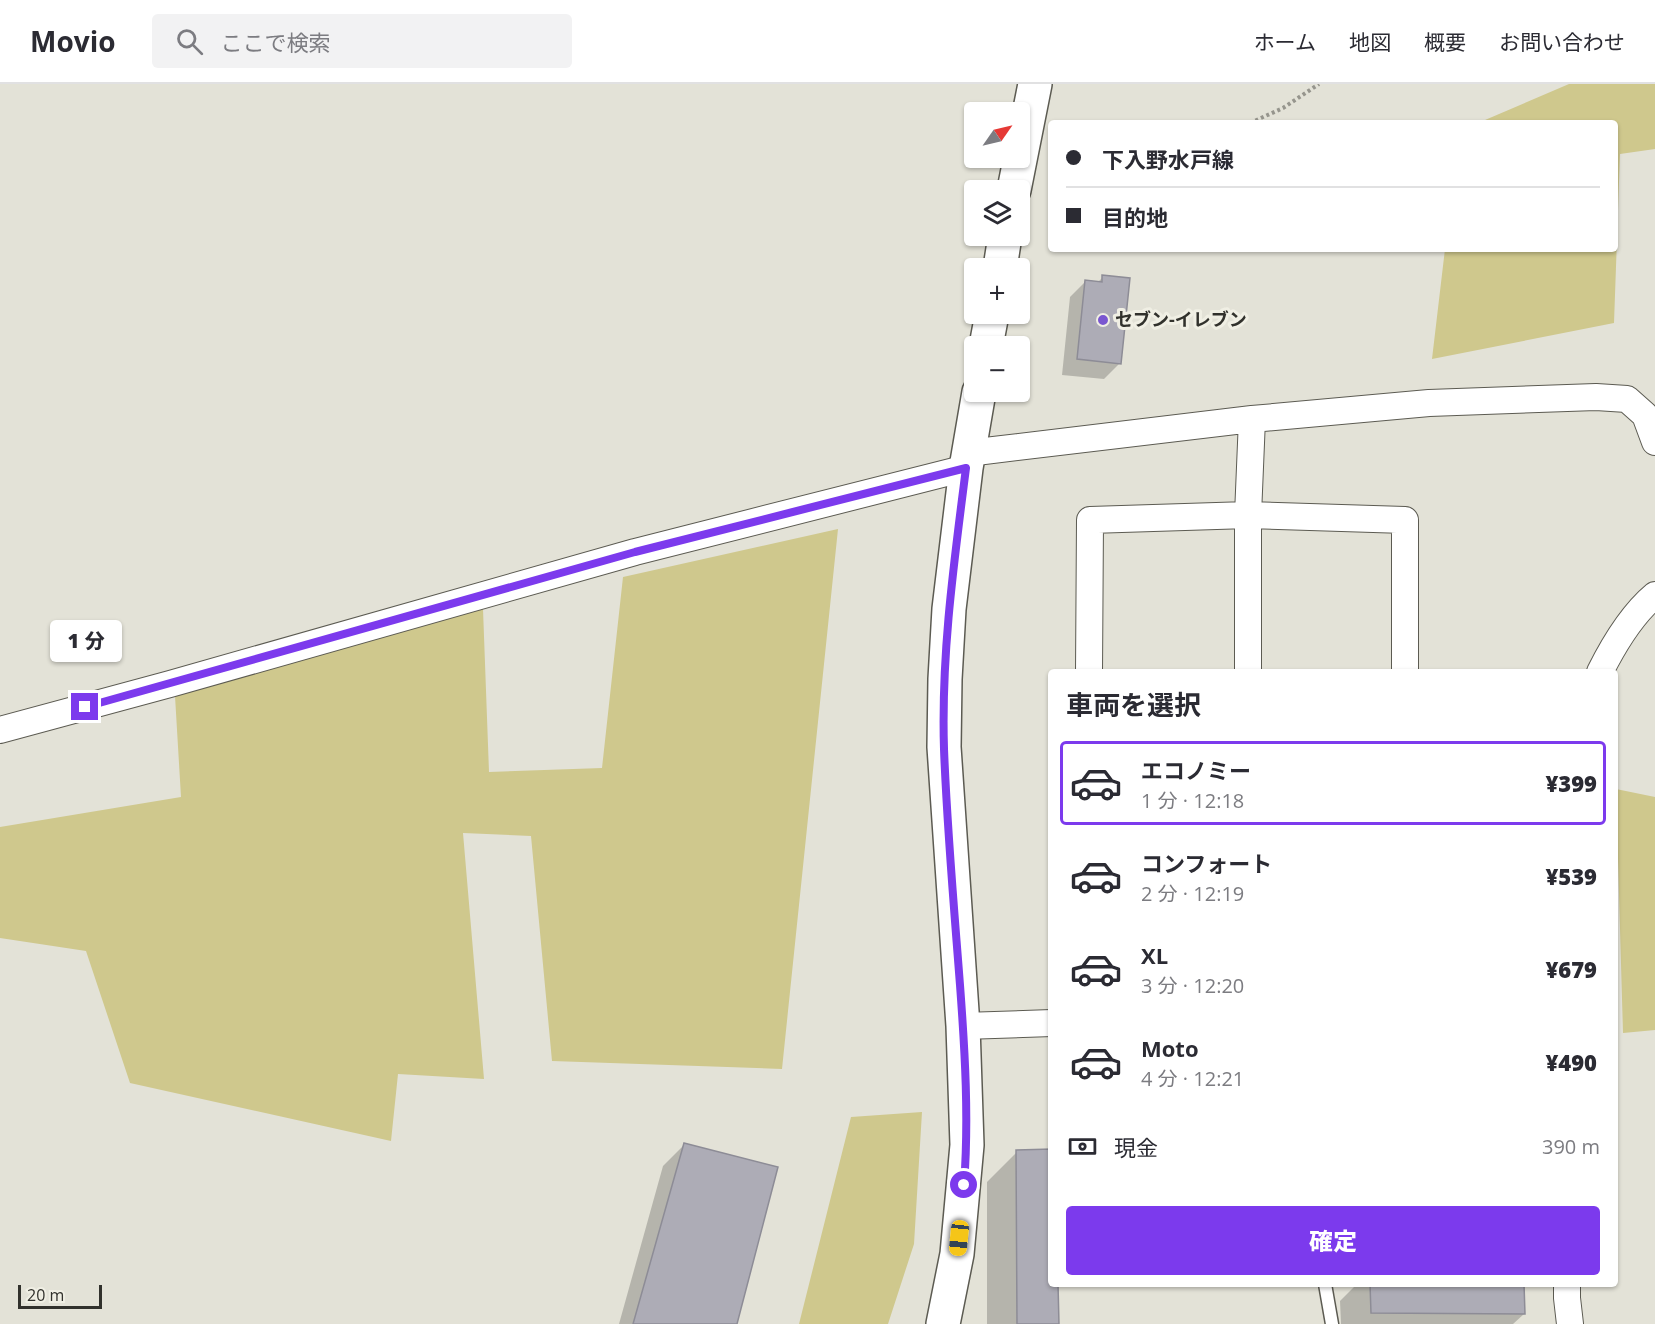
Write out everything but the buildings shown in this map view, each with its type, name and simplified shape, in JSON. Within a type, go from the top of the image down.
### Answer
[{"type":"main road","points":[[1016,180],[1035,84]]},
{"type":"main road","points":[[943,1324],[957,1254],[967,1145],[963,1026],[944,747],[945,679],[949,609],[967,461],[977,402]]},
{"type":"street","points":[[0,730],[967,461],[1252,419],[1429,403],[1596,397],[1627,399],[1645,415],[1655,442]]},
{"type":"street","points":[[1248,669],[1248,515],[1252,419]]},
{"type":"street","points":[[1089,669],[1090,520],[1248,515],[1404,520],[1405,669]]},
{"type":"street","points":[[1602,669],[1612,648],[1642,606],[1655,595]]},
{"type":"street","points":[[963,1026],[1048,1023]]},
{"type":"street","points":[[1567,1287],[1570,1324]]},
{"type":"lane","points":[[1326,1287],[1332,1324]]},
{"type":"path","points":[[1257,120],[1283,108],[1319,84]]},
{"type":"shaded area","points":[[1569,84],[1655,84],[1655,149],[1620,154],[1618,210],[1618,120],[1485,120]]},
{"type":"shaded area","points":[[1445,252],[1617,252],[1614,323],[1432,359]]},
{"type":"shaded area","points":[[838,529],[782,1069],[552,1061],[531,836],[463,833],[484,1079],[398,1074],[391,1141],[130,1083],[86,951],[0,938],[0,827],[181,797],[175,696],[483,609],[489,772],[602,768],[623,577]]},
{"type":"shaded area","points":[[1618,789],[1655,797],[1655,1030],[1623,1033]]},
{"type":"shaded area","points":[[922,1112],[914,1244],[888,1324],[799,1324],[851,1117]]},
{"type":"place","name":"セブン-イレブン","points":[[1103,320]]},
{"type":"route","points":[[85,707],[635,552],[966,468],[949,609],[944,747],[966,1090],[967,1145],[964,1185]]}]
